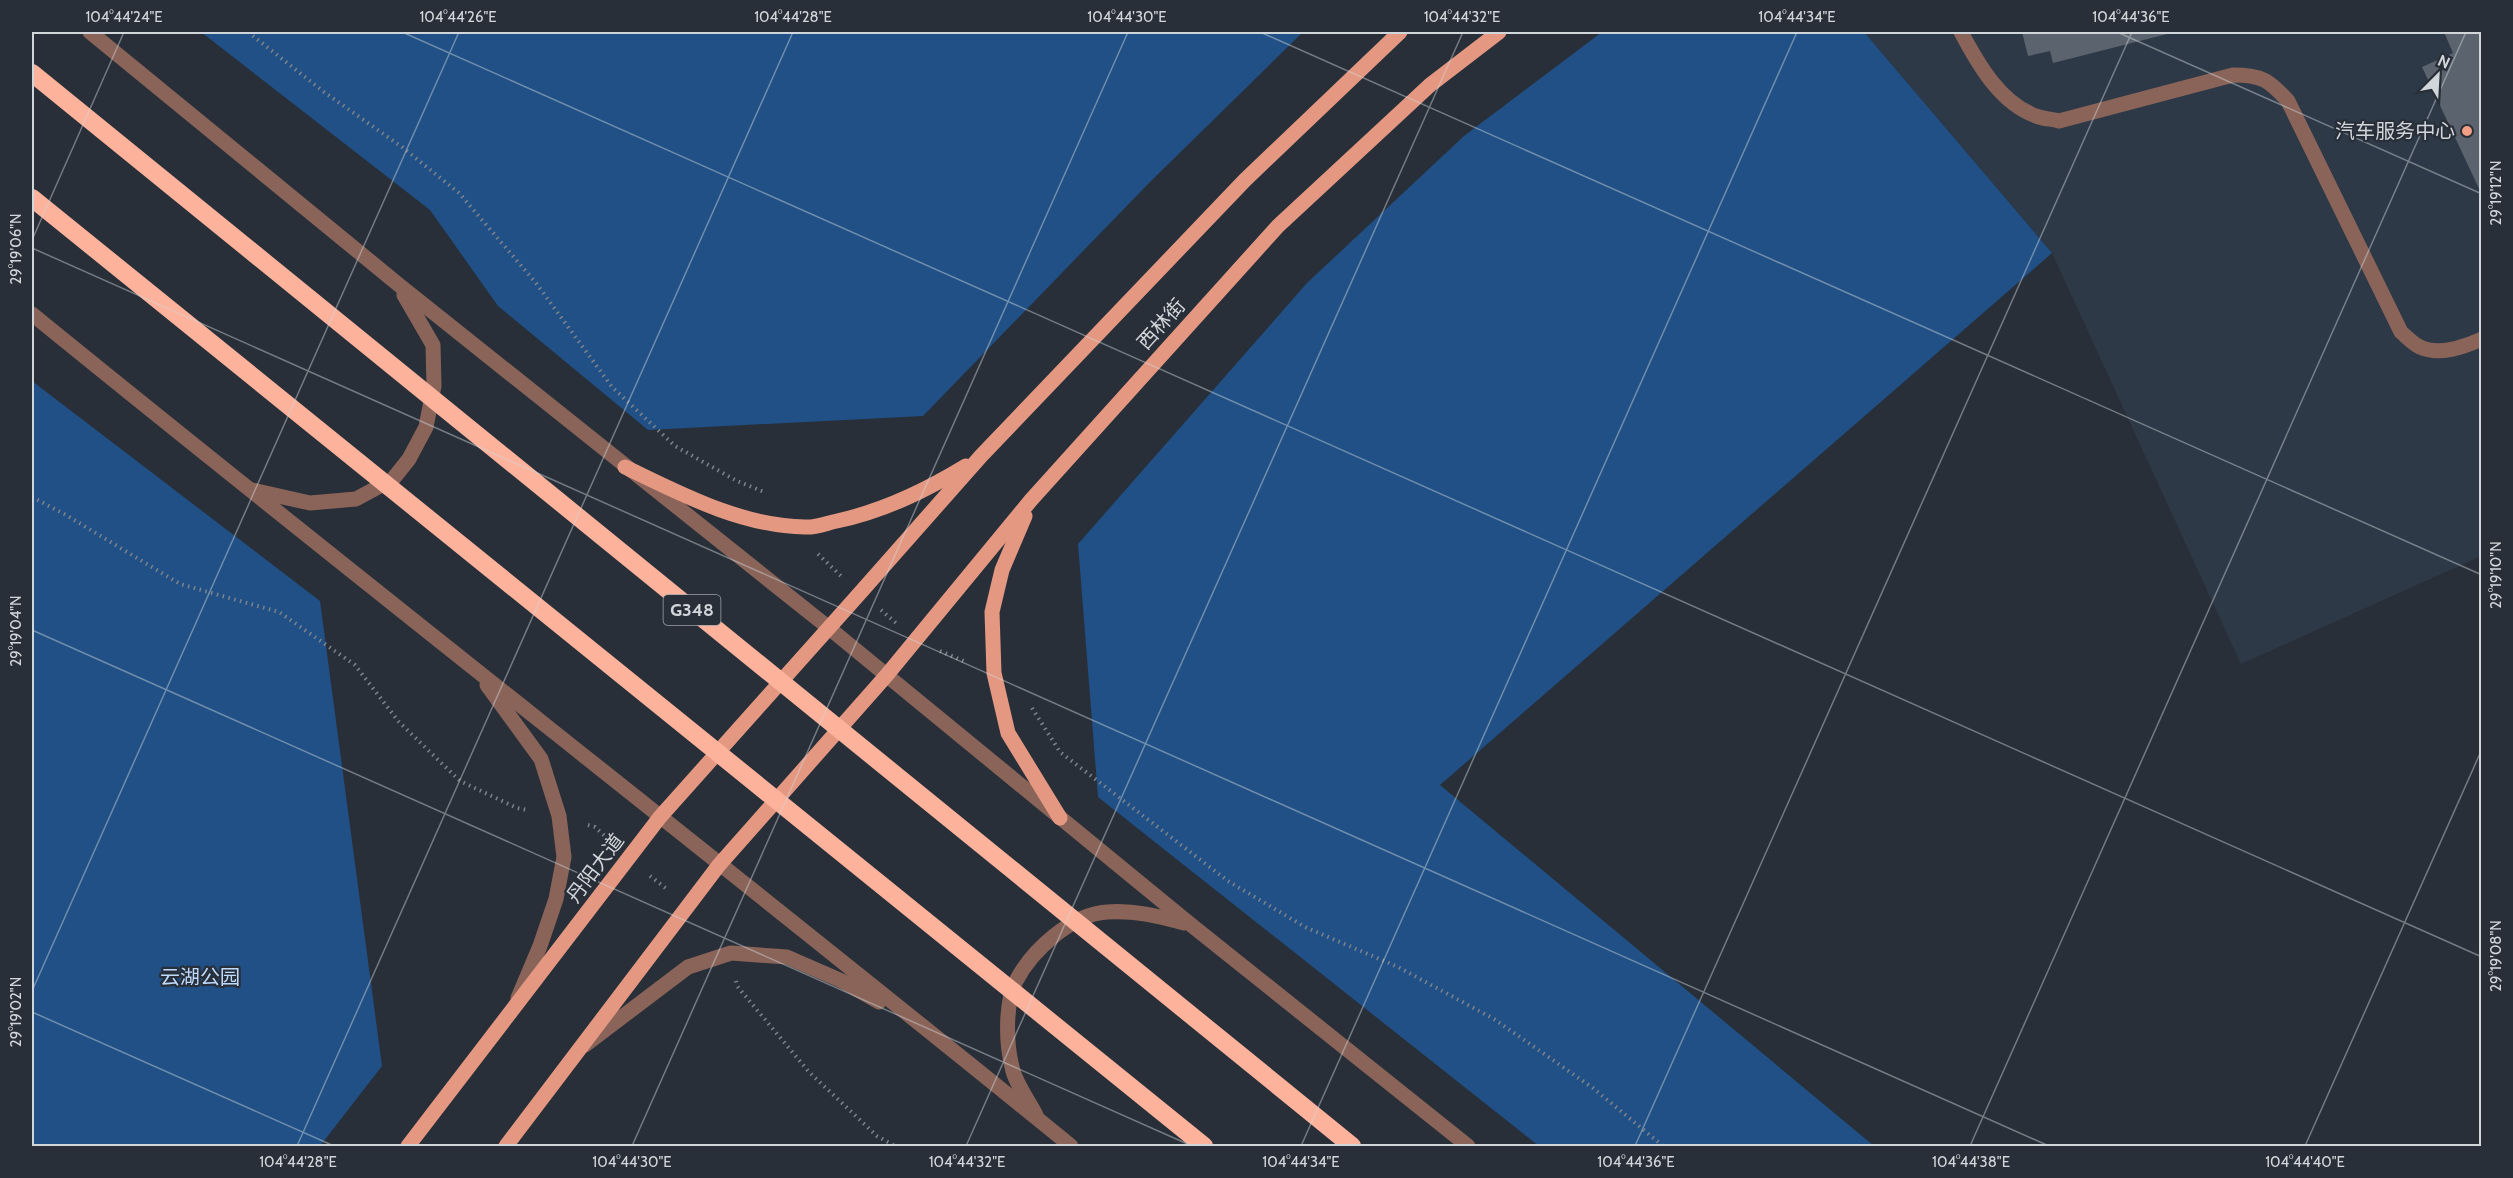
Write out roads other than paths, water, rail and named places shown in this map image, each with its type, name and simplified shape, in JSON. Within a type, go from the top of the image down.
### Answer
[{"type":"highway","name":"G348","points":[[32,73],[1352,1146]]},
{"type":"highway","points":[[32,198],[1204,1146]]},
{"type":"main road","name":"西林街","points":[[829,628],[981,456],[1245,180],[1400,32]]},
{"type":"main road","name":"西林街","points":[[886,676],[1031,500],[1278,226],[1430,85],[1499,32]]},
{"type":"main road","points":[[625,467],[698,502],[752,520],[807,528],[868,514],[930,488],[981,456]]},
{"type":"main road","points":[[1031,500],[1002,570],[992,612],[994,673],[1008,733],[1060,818]]},
{"type":"main road","name":"丹阳大道","points":[[408,1146],[660,817],[829,628]]},
{"type":"main road","points":[[506,1146],[719,865],[886,676]]},
{"type":"street","points":[[90,32],[399,285],[829,628],[1190,924],[1468,1146]]},
{"type":"street","points":[[1961,32],[1988,77],[2010,101],[2035,116],[2059,121],[2233,75],[2254,75],[2275,86],[2288,101],[2401,332],[2419,347],[2440,351],[2468,345],[2481,339]]},
{"type":"street","points":[[246,489],[310,503],[356,500],[393,479],[409,459],[426,427],[434,386],[433,345],[399,285]]},
{"type":"street","points":[[32,314],[246,489],[475,668],[1071,1146]]},
{"type":"street","points":[[475,668],[541,759],[559,816],[564,857],[556,899],[513,1010]]},
{"type":"street","points":[[1039,1121],[1012,1069],[1006,1028],[1015,982],[1033,956],[1063,927],[1105,912],[1144,912],[1190,924]]},
{"type":"street","points":[[578,1050],[688,967],[731,953],[787,957],[842,981],[920,1025]]},
{"type":"place","name":"汽车服务中心","points":[[2467,131]]},
{"type":"park label","name":"云湖公园","points":[[200,977]]}]
